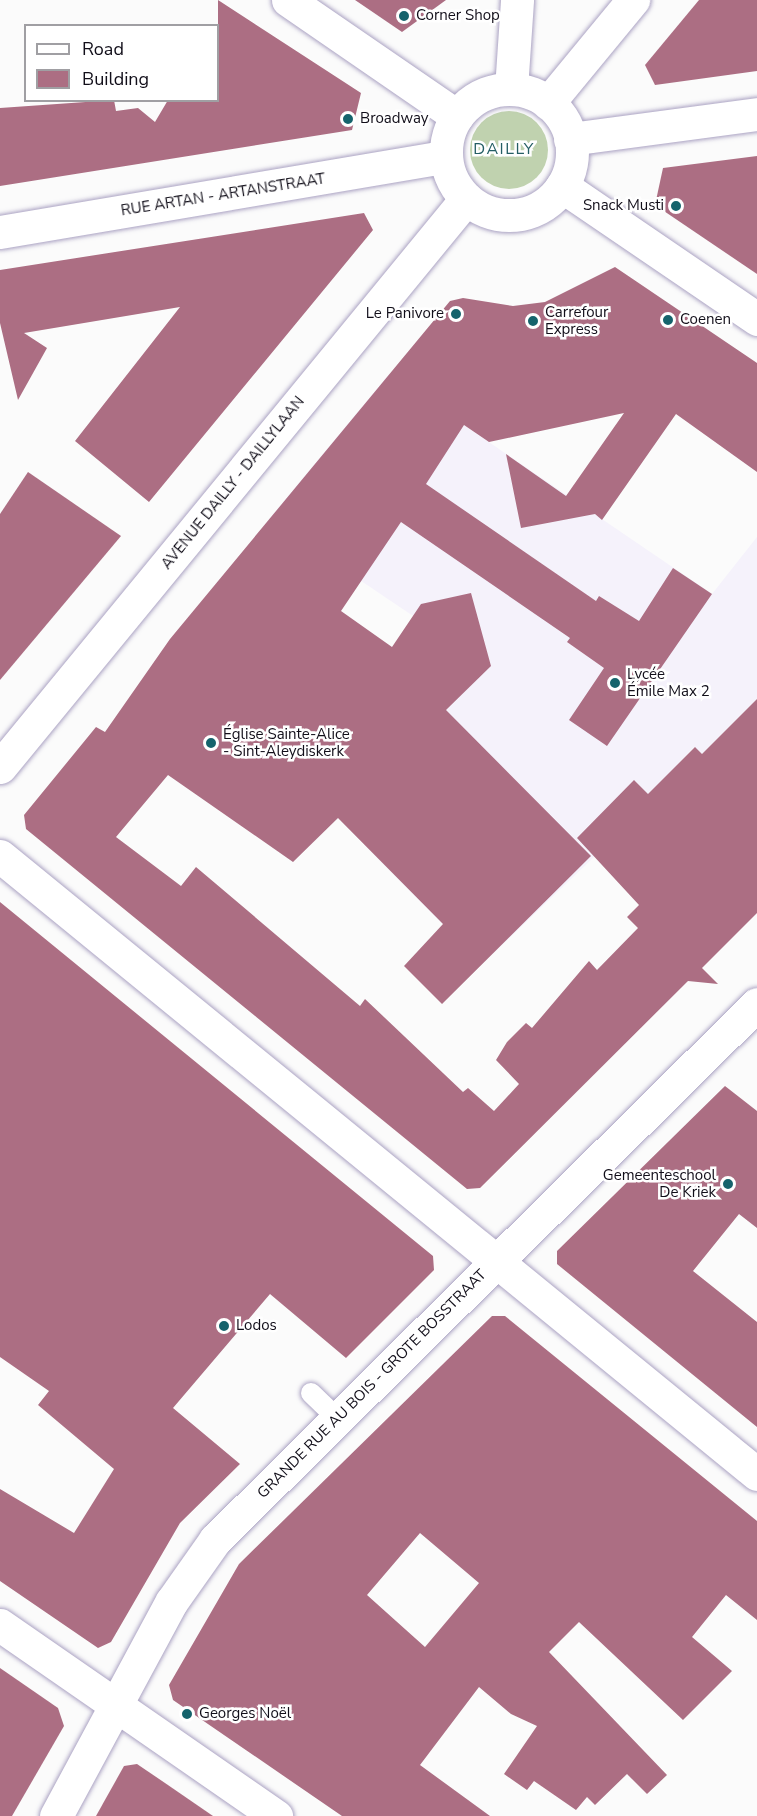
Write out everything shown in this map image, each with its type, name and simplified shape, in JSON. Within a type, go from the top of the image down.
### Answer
[{"type":"street","points":[[288,0],[457,116]]},
{"type":"street","points":[[511,89],[517,0]]},
{"type":"street","points":[[548,103],[633,0]]},
{"type":"street","points":[[511,89],[548,103],[570,139],[571,163],[562,186],[545,205],[520,215],[491,213],[466,199],[452,181],[446,157],[457,116],[491,92],[511,89]]},
{"type":"street","points":[[570,139],[757,114]]},
{"type":"street","name":"RUE ARTAN - ARTANSTRAAT","points":[[0,232],[446,157]]},
{"type":"street","points":[[562,186],[757,319]]},
{"type":"street","name":"AVENUE DAILLY - DAILLYLAAN","points":[[0,767],[466,199]]},
{"type":"street","points":[[0,856],[757,1474]]},
{"type":"street","name":"GRANDE RUE AU BOIS - GROTE BOSSTRAAT","points":[[56,1816],[172,1601],[215,1540],[757,1004]]},
{"type":"street","points":[[0,1625],[276,1816]]},
{"type":"lane","points":[[311,1393],[337,1418]]},
{"type":"shaded area","name":"Lycée Émile Max 2","points":[[389,374],[712,594],[757,537],[757,699],[702,754],[694,747],[677,765],[684,771],[482,964],[338,818],[489,667],[269,519]]},
{"type":"green space","points":[[509,111],[524,114],[541,128],[548,150],[545,165],[531,182],[509,189],[494,186],[477,172],[470,150],[473,135],[487,118]]},
{"type":"building","points":[[218,0],[361,93],[352,130],[0,186],[0,108],[114,102],[116,111],[138,108],[155,122],[167,102],[219,102]]},
{"type":"building","points":[[355,0],[446,0],[402,32]]},
{"type":"building","points":[[699,0],[757,0],[757,71],[655,85],[645,65]]},
{"type":"building","points":[[757,156],[757,274],[655,205],[663,168]]},
{"type":"building","points":[[364,213],[373,230],[149,502],[75,441],[180,307],[24,333],[47,348],[18,400],[0,323],[0,270]]},
{"type":"building","points":[[615,267],[757,363],[757,472],[676,414],[602,520],[595,514],[521,528],[506,454],[566,496],[624,413],[489,442],[464,425],[426,484],[596,601],[599,596],[639,621],[673,568],[712,594],[607,746],[569,720],[604,668],[567,642],[570,638],[401,522],[341,611],[392,647],[421,604],[471,593],[491,666],[446,710],[591,856],[442,1004],[404,966],[443,924],[338,818],[293,862],[168,775],[116,837],[181,886],[196,867],[360,1006],[365,999],[463,1092],[468,1088],[494,1111],[519,1084],[496,1060],[507,1042],[526,1023],[532,1028],[589,961],[597,970],[638,928],[627,917],[639,905],[577,838],[634,780],[648,794],[695,747],[702,754],[757,699],[757,913],[702,968],[718,984],[688,981],[480,1188],[467,1189],[26,829],[24,815],[96,727],[105,732],[170,639],[450,301],[463,298],[513,306],[545,302]]},
{"type":"building","points":[[28,472],[121,536],[0,680],[0,514]]},
{"type":"building","points":[[0,902],[433,1256],[434,1270],[346,1358],[270,1294],[173,1408],[240,1464],[180,1523],[111,1642],[98,1648],[0,1581],[0,1489],[74,1533],[114,1469],[38,1405],[49,1391],[0,1357]]},
{"type":"building","points":[[725,1086],[757,1111],[757,1228],[739,1214],[693,1271],[757,1322],[757,1427],[557,1264],[557,1251]]},
{"type":"building","points":[[492,1316],[505,1316],[757,1521],[757,1620],[726,1595],[692,1637],[732,1671],[683,1720],[579,1622],[549,1652],[667,1775],[647,1794],[627,1774],[595,1805],[587,1797],[576,1810],[534,1781],[527,1790],[504,1774],[537,1726],[511,1714],[479,1687],[420,1765],[490,1816],[342,1816],[173,1700],[169,1685],[239,1564]],"holes":[[[420,1533],[479,1583],[425,1647],[367,1595]]]},
{"type":"building","points":[[0,1668],[58,1708],[64,1726],[12,1816],[0,1816]]},
{"type":"building","points":[[137,1764],[213,1816],[96,1816],[124,1766]]},
{"type":"place","name":"Corner Shop","points":[[404,16]]},
{"type":"place","name":"Broadway","points":[[348,119]]},
{"type":"place","name":"Snack Musti","points":[[676,206]]},
{"type":"place","name":"Le Panivore","points":[[456,314]]},
{"type":"place","name":"Coenen","points":[[668,320]]},
{"type":"place","name":"Carrefour Express","points":[[533,321]]},
{"type":"place","name":"Lycée Émile Max 2","points":[[615,683]]},
{"type":"place","name":"Église Sainte-Alice - Sint-Aleydiskerk","points":[[211,743]]},
{"type":"place","name":"Gemeenteschool De Kriek","points":[[728,1184]]},
{"type":"place","name":"Lodos","points":[[224,1326]]},
{"type":"place","name":"Georges Noël","points":[[187,1714]]},
{"type":"district","name":"DAILLY","points":[[504,149]]}]
